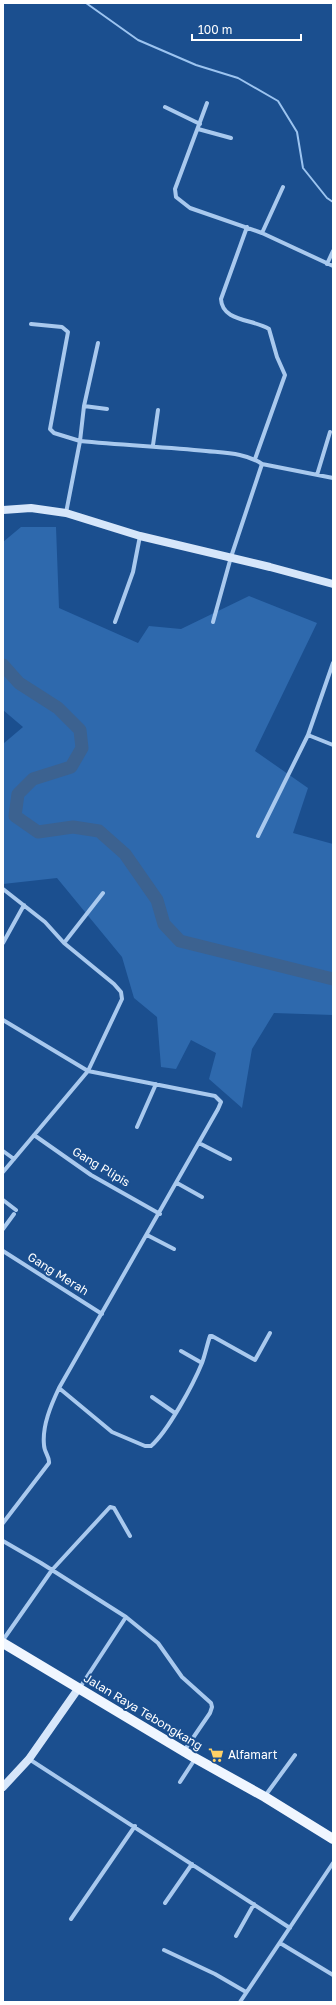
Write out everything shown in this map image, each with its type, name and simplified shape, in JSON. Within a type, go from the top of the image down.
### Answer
[{"type":"main road","points":[[3,510],[31,508],[66,513],[140,536],[232,557],[333,584]]},
{"type":"main road","name":"Jalan Raya Tebongkang","points":[[3,1643],[195,1758],[265,1797],[333,1839]]},
{"type":"main road","points":[[3,1787],[29,1759],[78,1689]]},
{"type":"street","points":[[207,103],[175,189],[176,197],[190,208],[262,233],[333,266]]},
{"type":"street","points":[[165,107],[200,124]]},
{"type":"street","points":[[198,130],[231,138]]},
{"type":"street","points":[[262,233],[282,187]]},
{"type":"street","points":[[247,227],[221,299],[221,305],[223,310],[229,315],[263,325],[269,329],[277,357],[285,375],[255,459]]},
{"type":"street","points":[[327,264],[333,251]]},
{"type":"street","points":[[31,324],[62,327],[68,332],[50,429],[54,433],[80,441],[153,445],[233,454],[255,459],[262,464],[333,478]]},
{"type":"street","points":[[66,513],[80,441],[84,406],[98,343]]},
{"type":"street","points":[[84,406],[107,409]]},
{"type":"street","points":[[153,445],[158,410]]},
{"type":"street","points":[[317,475],[330,432]]},
{"type":"street","points":[[213,622],[262,464]]},
{"type":"street","points":[[115,622],[133,572],[140,536]]},
{"type":"street","points":[[258,836],[308,735],[333,663]]},
{"type":"street","points":[[308,735],[333,745]]},
{"type":"street","points":[[3,889],[45,922],[64,943],[122,992],[122,1003],[88,1071],[3,1172]]},
{"type":"street","points":[[64,943],[103,893]]},
{"type":"street","points":[[4,943],[24,905]]},
{"type":"street","points":[[3,1020],[88,1071],[215,1096],[219,1099],[220,1105],[160,1214],[59,1388],[47,1418],[44,1436],[44,1448],[49,1463],[3,1523]]},
{"type":"street","points":[[137,1127],[156,1084]]},
{"type":"street","name":"Gang Plipis","points":[[34,1135],[91,1175],[160,1214]]},
{"type":"street","points":[[199,1143],[230,1159]]},
{"type":"street","points":[[3,1151],[14,1159]]},
{"type":"street","points":[[177,1184],[202,1197]]},
{"type":"street","points":[[3,1200],[15,1212],[3,1229]]},
{"type":"street","points":[[147,1235],[174,1249]]},
{"type":"street","name":"Gang Merah","points":[[3,1251],[102,1314]]},
{"type":"street","points":[[59,1388],[112,1432],[145,1446],[153,1445],[175,1413],[202,1363],[211,1335],[255,1360],[270,1333]]},
{"type":"street","points":[[181,1351],[202,1363]]},
{"type":"street","points":[[152,1397],[175,1413]]},
{"type":"street","points":[[3,1640],[52,1570],[111,1507],[114,1508],[130,1536]]},
{"type":"street","points":[[3,1541],[126,1617],[158,1643],[182,1677],[212,1705],[210,1713],[184,1751]]},
{"type":"street","points":[[78,1689],[126,1617]]},
{"type":"street","points":[[265,1797],[295,1755]]},
{"type":"street","points":[[180,1782],[195,1758]]},
{"type":"street","points":[[29,1759],[135,1826],[290,1928]]},
{"type":"street","points":[[71,1919],[135,1826]]},
{"type":"street","points":[[240,2002],[333,1863]]},
{"type":"street","points":[[165,1903],[192,1864]]},
{"type":"street","points":[[236,1936],[254,1904]]},
{"type":"street","points":[[280,1943],[333,1975]]},
{"type":"street","points":[[164,1950],[215,1974],[246,1992]]},
{"type":"shaded area","points":[[21,527],[56,527],[59,608],[138,643],[149,626],[181,629],[249,596],[317,623],[255,751],[308,788],[293,833],[333,844],[333,1015],[274,1013],[252,1049],[242,1108],[209,1079],[216,1053],[191,1040],[176,1069],[161,1067],[157,1017],[134,998],[122,957],[57,878],[3,884],[3,744],[23,727],[3,710],[3,542]]},
{"type":"waterway","points":[[86,3],[138,40],[196,65],[238,78],[278,101],[297,132],[303,168],[327,198],[333,202]]},
{"type":"waterway","points":[[3,665],[19,683],[58,708],[80,730],[82,748],[71,767],[33,779],[18,794],[15,816],[38,832],[73,827],[99,831],[125,854],[157,900],[164,924],[180,941],[333,979]]},
{"type":"place","name":"Alfamart","points":[[216,1755]]}]
